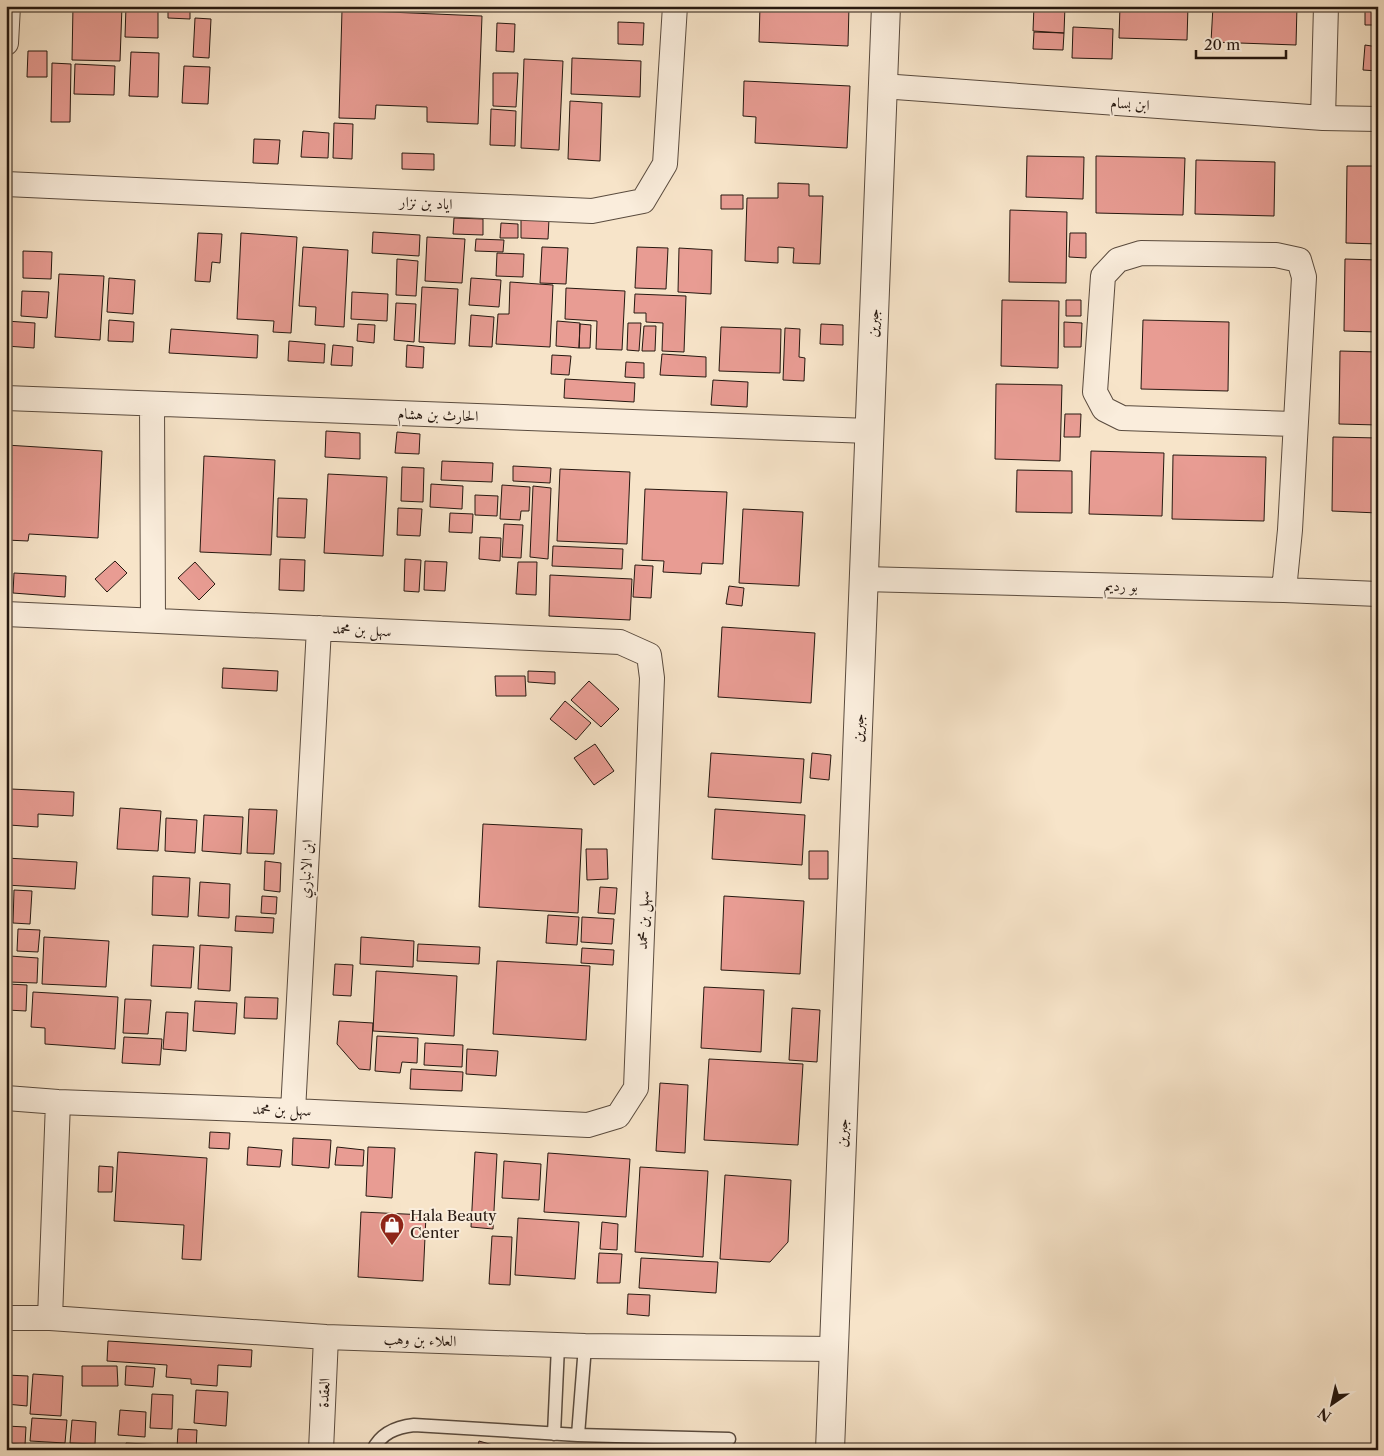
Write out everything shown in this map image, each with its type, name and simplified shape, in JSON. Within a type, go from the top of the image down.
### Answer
[{"type":"street","points":[[6,43],[8,6]]},
{"type":"street","name":"اياد بن نزار","points":[[6,184],[592,211],[642,201],[665,164],[675,6]]},
{"type":"street","name":"جبرين","points":[[830,1450],[886,6]]},
{"type":"street","points":[[1323,118],[1326,6]]},
{"type":"street","name":"ابن بسام","points":[[882,86],[1323,118],[1378,119]]},
{"type":"street","points":[[1284,590],[1290,530],[1294,424],[1304,277],[1299,260],[1276,255],[1141,253],[1118,260],[1103,276],[1095,392],[1104,408],[1122,418],[1294,424]]},
{"type":"street","name":"الحارث بن هشام","points":[[6,398],[869,431]]},
{"type":"street","points":[[152,404],[153,620]]},
{"type":"street","name":"بو رديم","points":[[863,579],[1378,594]]},
{"type":"street","name":"سهل بن محمد","points":[[6,614],[620,642],[649,655],[652,678],[636,1088],[618,1116],[588,1125],[58,1102],[6,1098]]},
{"type":"street","name":"ابن الانباري","points":[[292,1111],[319,628]]},
{"type":"street","points":[[50,1318],[58,1102]]},
{"type":"street","name":"العلاء بن وهب","points":[[6,1318],[50,1318],[326,1336],[558,1346],[834,1349]]},
{"type":"street","name":"العقدة","points":[[321,1450],[326,1336]]},
{"type":"lane","points":[[554,1434],[558,1346]]},
{"type":"lane","points":[[578,1435],[585,1346]]},
{"type":"lane","points":[[373,1450],[381,1438],[390,1431],[402,1426],[414,1425],[554,1434],[729,1439]]},
{"type":"building","points":[[73,6],[122,6],[120,61],[72,60]]},
{"type":"building","points":[[126,6],[158,6],[158,38],[125,37]]},
{"type":"building","points":[[168,6],[190,6],[190,19],[168,18]]},
{"type":"building","points":[[616,6],[649,6],[648,11],[616,10]]},
{"type":"building","points":[[760,6],[849,6],[848,46],[759,42]]},
{"type":"building","points":[[1034,6],[1065,6],[1064,33],[1033,31]]},
{"type":"building","points":[[1120,6],[1188,6],[1187,40],[1119,38]]},
{"type":"building","points":[[1213,6],[1297,6],[1296,45],[1211,42]]},
{"type":"building","points":[[1365,6],[1378,6],[1378,25],[1365,25]]},
{"type":"building","points":[[342,10],[482,16],[478,124],[427,122],[427,107],[376,105],[375,119],[339,118]]},
{"type":"building","points":[[195,18],[211,19],[209,58],[193,57]]},
{"type":"building","points":[[618,22],[644,23],[643,45],[618,44]]},
{"type":"building","points":[[497,23],[515,24],[514,52],[496,51]]},
{"type":"building","points":[[1073,27],[1113,29],[1112,59],[1072,58]]},
{"type":"building","points":[[1034,32],[1064,33],[1063,50],[1033,49]]},
{"type":"building","points":[[1365,45],[1378,47],[1378,71],[1363,70]]},
{"type":"building","points":[[28,51],[47,51],[47,77],[27,77]]},
{"type":"building","points":[[131,52],[159,53],[158,97],[129,96]]},
{"type":"building","points":[[572,58],[641,61],[640,97],[571,94]]},
{"type":"building","points":[[524,59],[563,61],[559,150],[521,148]]},
{"type":"building","points":[[52,63],[71,64],[70,122],[51,122]]},
{"type":"building","points":[[75,64],[115,66],[114,95],[74,94]]},
{"type":"building","points":[[184,66],[210,67],[208,104],[182,103]]},
{"type":"building","points":[[493,73],[518,73],[516,107],[493,106]]},
{"type":"building","points":[[744,81],[850,86],[847,148],[755,143],[756,117],[743,116]]},
{"type":"building","points":[[570,101],[602,103],[600,161],[568,159]]},
{"type":"building","points":[[491,109],[516,111],[515,146],[490,145]]},
{"type":"building","points":[[334,123],[353,124],[352,159],[333,158]]},
{"type":"building","points":[[303,131],[329,133],[328,158],[301,157]]},
{"type":"building","points":[[254,139],[280,140],[278,164],[253,163]]},
{"type":"building","points":[[402,153],[434,154],[434,170],[402,169]]},
{"type":"building","points":[[1027,156],[1084,157],[1083,199],[1026,197]]},
{"type":"building","points":[[1096,156],[1185,158],[1183,215],[1096,213]]},
{"type":"building","points":[[1196,160],[1275,162],[1274,216],[1195,214]]},
{"type":"building","points":[[1347,166],[1378,166],[1378,244],[1346,243]]},
{"type":"building","points":[[778,183],[809,184],[809,196],[823,196],[820,264],[793,263],[794,248],[778,247],[778,263],[745,261],[747,198],[778,198]]},
{"type":"building","points":[[721,195],[743,195],[743,209],[721,209]]},
{"type":"building","points":[[1010,210],[1067,212],[1066,283],[1009,282]]},
{"type":"building","points":[[454,218],[483,219],[483,235],[453,234]]},
{"type":"building","points":[[521,218],[549,219],[548,239],[521,238]]},
{"type":"building","points":[[501,223],[518,224],[518,238],[500,238]]},
{"type":"building","points":[[373,232],[420,235],[419,256],[372,253]]},
{"type":"building","points":[[198,233],[222,234],[220,263],[212,262],[210,282],[195,281]]},
{"type":"building","points":[[241,233],[297,237],[291,333],[273,332],[274,321],[237,319]]},
{"type":"building","points":[[1070,233],[1086,233],[1086,258],[1069,257]]},
{"type":"building","points":[[427,237],[465,239],[462,283],[425,281]]},
{"type":"building","points":[[476,239],[504,240],[503,252],[475,251]]},
{"type":"building","points":[[303,247],[348,250],[344,327],[315,325],[316,307],[299,306]]},
{"type":"building","points":[[542,247],[568,248],[566,284],[540,283]]},
{"type":"building","points":[[637,247],[668,248],[666,289],[635,288]]},
{"type":"building","points":[[679,248],[712,250],[711,294],[678,292]]},
{"type":"building","points":[[23,251],[52,252],[51,279],[23,278]]},
{"type":"building","points":[[497,253],[524,254],[523,277],[496,276]]},
{"type":"building","points":[[6,256],[9,256],[8,300],[6,300]]},
{"type":"building","points":[[397,259],[418,261],[416,296],[396,295]]},
{"type":"building","points":[[1345,259],[1378,260],[1378,332],[1344,331]]},
{"type":"building","points":[[59,274],[104,276],[100,340],[55,337]]},
{"type":"building","points":[[109,278],[135,280],[133,314],[107,312]]},
{"type":"building","points":[[471,278],[501,280],[499,307],[469,305]]},
{"type":"building","points":[[510,282],[553,285],[550,347],[496,344],[498,314],[509,314]]},
{"type":"building","points":[[422,287],[458,289],[455,344],[419,342]]},
{"type":"building","points":[[566,288],[625,291],[622,350],[596,349],[597,321],[565,319]]},
{"type":"building","points":[[22,291],[49,292],[47,318],[21,316]]},
{"type":"building","points":[[352,292],[388,294],[387,321],[351,319]]},
{"type":"building","points":[[635,294],[686,296],[684,352],[662,351],[663,323],[646,322],[646,313],[634,313]]},
{"type":"building","points":[[1002,300],[1059,301],[1058,368],[1001,366]]},
{"type":"building","points":[[1066,300],[1081,300],[1081,316],[1066,316]]},
{"type":"building","points":[[396,303],[416,304],[414,342],[394,340]]},
{"type":"building","points":[[471,315],[494,317],[492,347],[469,346]]},
{"type":"building","points":[[109,320],[134,322],[133,342],[108,341]]},
{"type":"building","points":[[1143,320],[1229,322],[1228,391],[1141,389]]},
{"type":"building","points":[[6,321],[35,323],[34,348],[6,346]]},
{"type":"building","points":[[557,321],[580,323],[579,348],[556,346]]},
{"type":"building","points":[[1064,322],[1082,323],[1081,347],[1064,347]]},
{"type":"building","points":[[628,323],[641,323],[639,351],[627,350]]},
{"type":"building","points":[[358,324],[375,325],[374,343],[357,341]]},
{"type":"building","points":[[580,324],[591,325],[590,348],[579,348]]},
{"type":"building","points":[[821,324],[843,325],[843,345],[820,344]]},
{"type":"building","points":[[644,326],[656,326],[655,351],[642,351]]},
{"type":"building","points":[[721,327],[781,329],[780,373],[719,371]]},
{"type":"building","points":[[785,328],[800,329],[799,357],[805,358],[804,381],[783,380]]},
{"type":"building","points":[[171,329],[258,335],[257,358],[169,353]]},
{"type":"building","points":[[289,341],[325,344],[324,363],[288,361]]},
{"type":"building","points":[[333,345],[353,347],[352,366],[331,365]]},
{"type":"building","points":[[407,345],[424,347],[423,368],[406,367]]},
{"type":"building","points":[[1340,351],[1378,352],[1378,425],[1339,424]]},
{"type":"building","points":[[662,354],[706,357],[706,377],[660,375]]},
{"type":"building","points":[[552,355],[571,356],[569,375],[551,374]]},
{"type":"building","points":[[626,362],[644,363],[644,378],[625,377]]},
{"type":"building","points":[[565,379],[635,383],[634,402],[564,398]]},
{"type":"building","points":[[713,380],[748,382],[747,407],[711,405]]},
{"type":"building","points":[[996,384],[1062,385],[1060,461],[995,459]]},
{"type":"building","points":[[1065,414],[1081,414],[1080,437],[1064,437]]},
{"type":"building","points":[[326,431],[360,433],[360,459],[325,457]]},
{"type":"building","points":[[397,432],[420,434],[419,454],[395,453]]},
{"type":"building","points":[[1333,437],[1378,438],[1378,513],[1332,511]]},
{"type":"building","points":[[6,445],[102,451],[98,538],[29,534],[28,541],[6,540]]},
{"type":"building","points":[[1091,451],[1164,453],[1162,516],[1089,514]]},
{"type":"building","points":[[1173,455],[1266,457],[1264,521],[1172,519]]},
{"type":"building","points":[[204,456],[275,460],[271,555],[200,552]]},
{"type":"building","points":[[442,461],[493,463],[492,482],[441,480]]},
{"type":"building","points":[[513,466],[551,468],[550,483],[513,481]]},
{"type":"building","points":[[402,467],[424,468],[423,502],[401,501]]},
{"type":"building","points":[[560,469],[630,472],[627,544],[557,541]]},
{"type":"building","points":[[1017,470],[1072,471],[1072,513],[1016,512]]},
{"type":"building","points":[[328,474],[387,477],[383,556],[324,553]]},
{"type":"building","points":[[431,484],[463,486],[462,509],[430,507]]},
{"type":"building","points":[[502,485],[530,487],[529,511],[521,511],[520,520],[500,519]]},
{"type":"building","points":[[533,486],[551,488],[548,559],[530,557]]},
{"type":"building","points":[[645,489],[727,492],[723,564],[702,563],[701,574],[663,572],[664,561],[642,560]]},
{"type":"building","points":[[475,495],[498,496],[497,516],[475,515]]},
{"type":"building","points":[[278,498],[307,499],[305,538],[277,537]]},
{"type":"building","points":[[398,508],[422,509],[420,536],[397,535]]},
{"type":"building","points":[[743,509],[803,512],[799,586],[739,583]]},
{"type":"building","points":[[450,513],[473,514],[472,533],[449,532]]},
{"type":"building","points":[[504,524],[523,525],[521,558],[502,557]]},
{"type":"building","points":[[480,537],[501,538],[500,561],[479,559]]},
{"type":"building","points":[[553,546],[623,549],[622,569],[552,566]]},
{"type":"building","points":[[280,559],[305,560],[304,591],[279,590]]},
{"type":"building","points":[[405,559],[421,560],[419,592],[404,591]]},
{"type":"building","points":[[115,561],[127,573],[107,592],[95,579]]},
{"type":"building","points":[[425,561],[447,562],[445,591],[424,590]]},
{"type":"building","points":[[195,562],[215,584],[199,600],[178,578]]},
{"type":"building","points":[[518,562],[537,562],[536,595],[516,594]]},
{"type":"building","points":[[635,565],[653,566],[651,598],[633,597]]},
{"type":"building","points":[[14,573],[66,576],[65,597],[13,593]]},
{"type":"building","points":[[550,575],[632,579],[630,620],[549,616]]},
{"type":"building","points":[[729,586],[744,588],[742,606],[726,604]]},
{"type":"building","points":[[722,627],[815,633],[811,703],[718,697]]},
{"type":"building","points":[[223,668],[278,671],[277,691],[222,688]]},
{"type":"building","points":[[528,671],[555,672],[555,684],[528,682]]},
{"type":"building","points":[[495,676],[525,676],[526,696],[496,696]]},
{"type":"building","points":[[589,681],[619,709],[601,727],[571,700]]},
{"type":"building","points":[[565,701],[591,723],[576,740],[550,719]]},
{"type":"building","points":[[595,744],[614,771],[594,785],[574,758]]},
{"type":"building","points":[[711,753],[804,759],[801,803],[708,797]]},
{"type":"building","points":[[812,753],[831,755],[829,780],[810,778]]},
{"type":"building","points":[[11,789],[74,792],[73,816],[38,814],[38,827],[9,825]]},
{"type":"building","points":[[120,808],[161,811],[158,851],[117,849]]},
{"type":"building","points":[[249,809],[277,810],[274,854],[247,853]]},
{"type":"building","points":[[715,809],[805,815],[802,865],[712,859]]},
{"type":"building","points":[[204,815],[243,817],[241,854],[202,851]]},
{"type":"building","points":[[166,818],[197,820],[195,853],[165,851]]},
{"type":"building","points":[[483,824],[582,829],[578,913],[479,907]]},
{"type":"building","points":[[586,849],[607,849],[608,879],[587,880]]},
{"type":"building","points":[[809,851],[828,851],[828,879],[809,879]]},
{"type":"building","points":[[6,858],[77,862],[75,889],[6,885]]},
{"type":"building","points":[[265,861],[281,863],[280,892],[264,890]]},
{"type":"building","points":[[153,876],[190,878],[188,917],[152,915]]},
{"type":"building","points":[[200,882],[230,884],[229,918],[198,916]]},
{"type":"building","points":[[600,887],[617,888],[615,914],[598,913]]},
{"type":"building","points":[[14,890],[32,891],[30,924],[13,923]]},
{"type":"building","points":[[6,892],[11,892],[10,909],[6,909]]},
{"type":"building","points":[[262,896],[277,897],[276,914],[261,913]]},
{"type":"building","points":[[724,896],[804,901],[800,974],[721,970]]},
{"type":"building","points":[[548,915],[579,917],[577,945],[546,943]]},
{"type":"building","points":[[236,916],[274,918],[273,933],[235,931]]},
{"type":"building","points":[[582,917],[614,919],[612,944],[581,942]]},
{"type":"building","points":[[18,929],[40,930],[38,952],[17,951]]},
{"type":"building","points":[[44,937],[109,941],[106,987],[42,984]]},
{"type":"building","points":[[361,937],[414,941],[413,967],[360,964]]},
{"type":"building","points":[[418,944],[480,947],[479,964],[417,961]]},
{"type":"building","points":[[153,945],[194,947],[191,988],[151,986]]},
{"type":"building","points":[[200,945],[232,947],[230,991],[198,989]]},
{"type":"building","points":[[582,948],[614,950],[613,965],[581,963]]},
{"type":"building","points":[[10,956],[38,958],[37,983],[9,982]]},
{"type":"building","points":[[497,961],[590,966],[586,1040],[493,1034]]},
{"type":"building","points":[[335,964],[353,965],[351,996],[333,995]]},
{"type":"building","points":[[376,971],[457,976],[454,1036],[373,1031]]},
{"type":"building","points":[[8,984],[27,985],[26,1011],[7,1010]]},
{"type":"building","points":[[704,987],[764,990],[761,1052],[701,1048]]},
{"type":"building","points":[[33,992],[118,997],[115,1049],[45,1044],[45,1028],[31,1027]]},
{"type":"building","points":[[245,997],[278,998],[277,1019],[244,1018]]},
{"type":"building","points":[[125,999],[151,1000],[148,1034],[123,1033]]},
{"type":"building","points":[[195,1001],[237,1003],[235,1034],[193,1031]]},
{"type":"building","points":[[792,1008],[820,1010],[817,1062],[789,1060]]},
{"type":"building","points":[[166,1012],[188,1013],[186,1051],[163,1049]]},
{"type":"building","points":[[339,1021],[373,1023],[370,1070],[359,1069],[337,1044]]},
{"type":"building","points":[[377,1036],[418,1038],[417,1063],[402,1062],[400,1073],[375,1071]]},
{"type":"building","points":[[124,1037],[162,1039],[160,1065],[122,1063]]},
{"type":"building","points":[[425,1043],[463,1045],[462,1067],[424,1065]]},
{"type":"building","points":[[467,1049],[498,1051],[496,1076],[466,1074]]},
{"type":"building","points":[[709,1059],[803,1064],[798,1145],[704,1140]]},
{"type":"building","points":[[411,1069],[463,1072],[462,1091],[410,1089]]},
{"type":"building","points":[[660,1083],[688,1085],[685,1153],[656,1151]]},
{"type":"building","points":[[210,1132],[230,1133],[229,1149],[209,1148]]},
{"type":"building","points":[[293,1138],[331,1140],[329,1168],[292,1165]]},
{"type":"building","points":[[248,1147],[282,1150],[280,1167],[247,1165]]},
{"type":"building","points":[[337,1147],[364,1150],[363,1166],[335,1165]]},
{"type":"building","points":[[368,1147],[395,1148],[392,1198],[366,1196]]},
{"type":"building","points":[[118,1152],[207,1158],[201,1260],[182,1259],[184,1225],[114,1221]]},
{"type":"building","points":[[475,1152],[497,1154],[493,1229],[471,1227]]},
{"type":"building","points":[[548,1153],[630,1159],[626,1217],[544,1212]]},
{"type":"building","points":[[504,1161],[541,1164],[539,1200],[502,1198]]},
{"type":"building","points":[[99,1166],[113,1167],[112,1192],[98,1192]]},
{"type":"building","points":[[640,1167],[708,1171],[703,1257],[635,1252]]},
{"type":"building","points":[[725,1175],[791,1180],[788,1242],[770,1262],[720,1259]]},
{"type":"building","name":"Hala Beauty Center","points":[[361,1212],[426,1215],[423,1281],[358,1277]]},
{"type":"building","points":[[518,1218],[579,1222],[575,1279],[515,1275]]},
{"type":"building","points":[[602,1222],[618,1224],[617,1250],[600,1249]]},
{"type":"building","points":[[492,1236],[512,1237],[510,1285],[489,1284]]},
{"type":"building","points":[[599,1253],[622,1254],[620,1283],[597,1283]]},
{"type":"building","points":[[641,1258],[718,1262],[716,1293],[639,1288]]},
{"type":"building","points":[[628,1294],[650,1295],[649,1316],[627,1314]]},
{"type":"building","points":[[108,1341],[252,1350],[251,1367],[218,1365],[217,1386],[191,1384],[191,1379],[166,1377],[167,1365],[107,1361]]},
{"type":"building","points":[[82,1366],[117,1366],[118,1386],[82,1386]]},
{"type":"building","points":[[126,1366],[155,1368],[153,1387],[125,1385]]},
{"type":"building","points":[[33,1374],[63,1376],[61,1416],[30,1414]]},
{"type":"building","points":[[6,1375],[28,1376],[27,1406],[6,1404]]},
{"type":"building","points":[[196,1390],[228,1392],[226,1426],[194,1423]]},
{"type":"building","points":[[152,1394],[173,1395],[172,1429],[150,1428]]},
{"type":"building","points":[[120,1410],[146,1412],[145,1437],[118,1435]]},
{"type":"building","points":[[32,1418],[67,1420],[65,1443],[30,1441]]},
{"type":"building","points":[[72,1420],[96,1422],[95,1444],[70,1443]]},
{"type":"building","points":[[6,1426],[26,1427],[25,1445],[6,1443]]},
{"type":"building","points":[[178,1429],[197,1430],[196,1450],[177,1449]]},
{"type":"building","points":[[479,1441],[510,1450],[477,1450]]},
{"type":"building","points":[[126,1443],[165,1445],[165,1450],[126,1450]]},
{"type":"place","name":"Hala Beauty Center","points":[[392,1246]]}]
